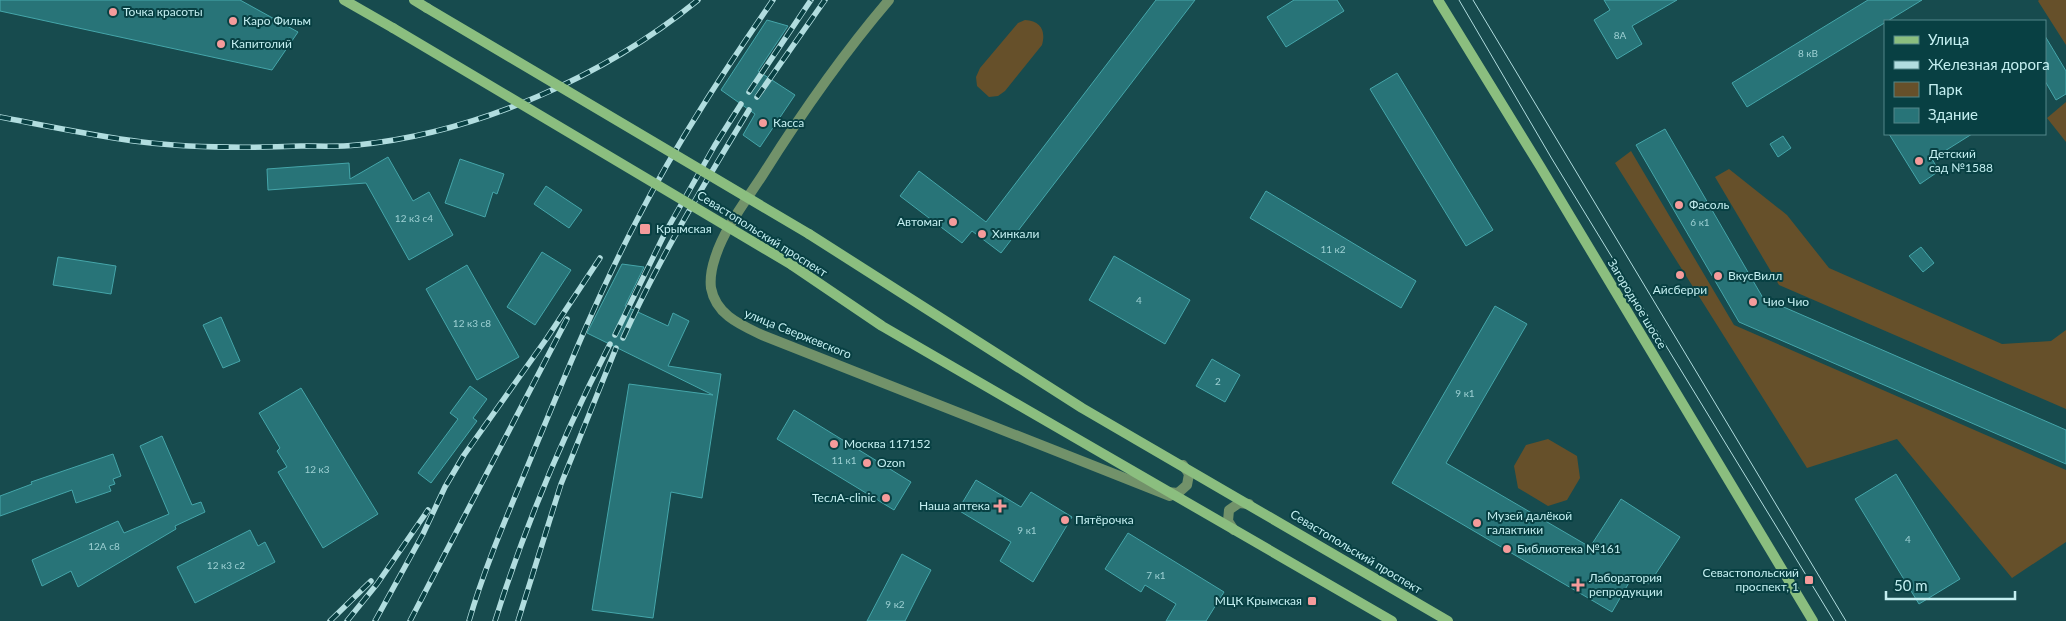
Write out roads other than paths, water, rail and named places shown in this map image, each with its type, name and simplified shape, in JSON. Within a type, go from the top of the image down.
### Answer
[{"type":"main road","name":"Севастопольский проспект","points":[[344,0],[792,265],[882,326],[1392,621]]},
{"type":"main road","name":"Севастопольский проспект","points":[[414,0],[809,234],[1082,408],[1250,504],[1448,621]]},
{"type":"main road","name":"Загородное шоссе","points":[[1438,0],[1540,166],[1813,621]]},
{"type":"street","name":"улица Свержевского","points":[[889,0],[852,43],[821,86],[731,224],[715,258],[711,288],[720,310],[733,320],[762,335],[1181,500]]},
{"type":"street","points":[[1166,491],[1178,493],[1187,485],[1189,474],[1181,464]]},
{"type":"street","points":[[1235,531],[1228,522],[1229,510],[1239,503],[1250,504]]},
{"type":"tram line","points":[[1459,0],[1552,159],[1834,621]]},
{"type":"tram line","points":[[1473,0],[1846,621]]},
{"type":"railway","points":[[0,117],[106,137],[181,145],[241,147],[343,146],[402,138],[448,128],[493,114],[581,76],[662,28],[698,0]]},
{"type":"railway","points":[[469,621],[483,577],[508,512],[610,274],[653,190],[685,134],[773,0]]},
{"type":"railway","points":[[749,92],[811,0]]},
{"type":"railway","points":[[757,97],[825,0]]},
{"type":"railway","points":[[615,335],[665,233],[715,145],[741,104]]},
{"type":"railway","points":[[623,338],[667,251],[749,110]]},
{"type":"railway","points":[[375,621],[423,534],[445,487],[464,455],[547,338],[600,258]]},
{"type":"railway","points":[[410,621],[567,319]]},
{"type":"railway","points":[[495,621],[519,550],[546,480],[610,344]]},
{"type":"railway","points":[[518,621],[561,484],[616,348]]},
{"type":"railway","points":[[347,621],[377,584],[428,510]]},
{"type":"railway","points":[[330,621],[371,581]]},
{"type":"place","name":"Точка красоты","points":[[113,12]]},
{"type":"place","name":"Каро Фильм","points":[[233,21]]},
{"type":"place","name":"Капитолий","points":[[221,44]]},
{"type":"place","name":"Касса","points":[[763,123]]},
{"type":"place","name":"Детский сад №1588","points":[[1919,161]]},
{"type":"place","name":"Фасоль","points":[[1679,205]]},
{"type":"place","name":"Автомаг","points":[[953,222]]},
{"type":"place","name":"Крымская","points":[[645,229]]},
{"type":"place","name":"Хинкали","points":[[982,234]]},
{"type":"place","name":"Айсберри","points":[[1680,275]]},
{"type":"place","name":"ВкусВилл","points":[[1718,276]]},
{"type":"place","name":"Чио Чио","points":[[1753,302]]},
{"type":"place","name":"Москва 117152","points":[[834,444]]},
{"type":"place","name":"Ozon","points":[[867,463]]},
{"type":"place","name":"ТеслА-clinic","points":[[886,498]]},
{"type":"place","name":"Наша аптека","points":[[1000,506]]},
{"type":"place","name":"Пятёрочка","points":[[1065,520]]},
{"type":"place","name":"Музей далёкой галактики","points":[[1477,523]]},
{"type":"place","name":"Библиотека №161","points":[[1507,549]]},
{"type":"place","name":"Севастопольский проспект, 1","points":[[1809,580]]},
{"type":"place","name":"Лаборатория репродукции","points":[[1578,585]]},
{"type":"place","name":"МЦК Крымская","points":[[1312,601]]}]
